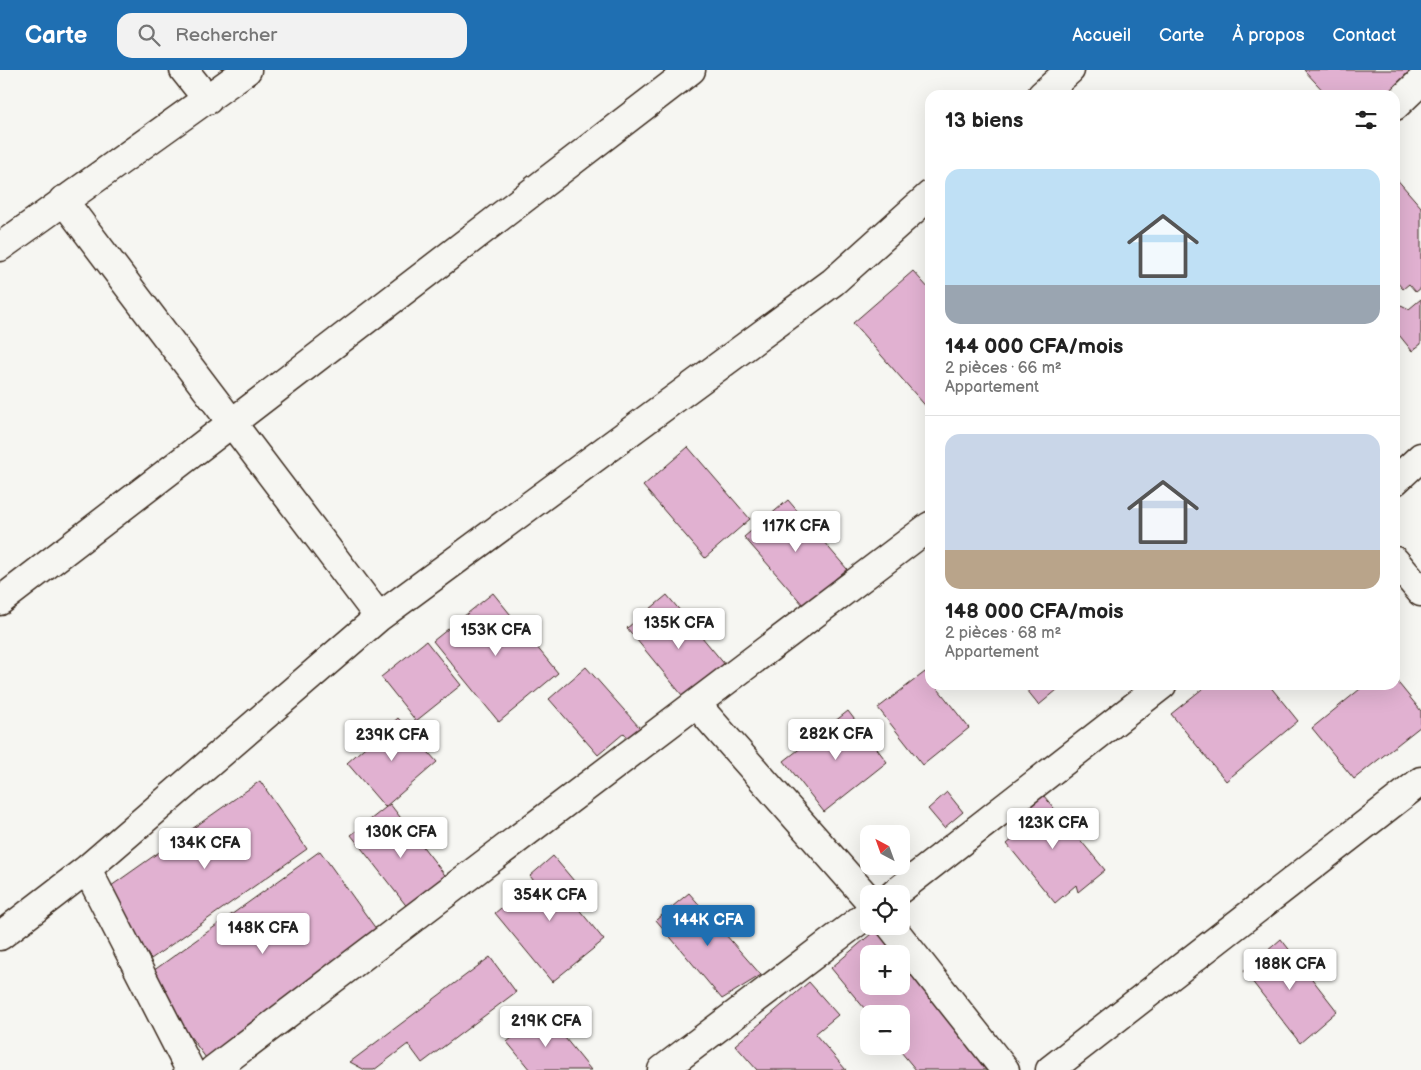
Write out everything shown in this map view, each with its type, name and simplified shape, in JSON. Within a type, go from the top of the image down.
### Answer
[{"type":"street","points":[[184,70],[208,100]]},
{"type":"street","points":[[0,247],[63,200],[208,100],[247,70]]},
{"type":"street","points":[[0,601],[691,70]]},
{"type":"street","points":[[1400,101],[1421,81]]},
{"type":"street","points":[[0,936],[87,869],[379,617],[833,282],[925,199]]},
{"type":"street","points":[[63,200],[379,617]]},
{"type":"street","points":[[1400,477],[1421,457]]},
{"type":"street","points":[[214,1070],[925,530]]},
{"type":"street","points":[[1400,567],[1421,592]]},
{"type":"street","points":[[906,885],[1156,690]]},
{"type":"street","points":[[696,704],[860,890]]},
{"type":"street","points":[[1050,1070],[1421,781]]},
{"type":"street","points":[[87,869],[190,1070]]},
{"type":"street","points":[[662,1070],[860,920]]},
{"type":"street","points":[[898,935],[1005,1070]]},
{"type":"building","points":[[1304,70],[1421,70],[1400,90],[1322,90]]},
{"type":"building","points":[[1400,183],[1421,207],[1421,288],[1416,292],[1409,284],[1403,289],[1400,286]]},
{"type":"building","points":[[913,271],[925,284],[925,405],[853,323]]},
{"type":"building","points":[[1421,299],[1421,344],[1412,351],[1400,336],[1400,306],[1409,309]]},
{"type":"building","points":[[688,447],[750,519],[705,558],[643,486]]},
{"type":"building","points":[[788,500],[847,569],[804,606],[744,537]]},
{"type":"building","points":[[493,593],[558,673],[499,722],[433,641]]},
{"type":"building","points":[[667,595],[731,672],[691,706],[627,628]]},
{"type":"building","points":[[426,641],[461,685],[416,721],[381,677]]},
{"type":"building","points":[[586,667],[647,736],[635,746],[624,733],[598,755],[549,699]]},
{"type":"building","points":[[925,672],[925,690],[939,690],[969,728],[923,765],[878,708]]},
{"type":"building","points":[[1400,685],[1421,711],[1421,726],[1354,779],[1312,728],[1359,690],[1400,690]]},
{"type":"building","points":[[1027,690],[1057,690],[1039,705]]},
{"type":"building","points":[[1201,690],[1273,690],[1298,721],[1226,781],[1171,714]]},
{"type":"building","points":[[848,711],[887,762],[824,812],[784,761]]},
{"type":"building","points":[[398,718],[437,762],[385,807],[347,763]]},
{"type":"building","points":[[260,781],[307,849],[151,959],[104,891]]},
{"type":"building","points":[[1039,790],[1105,870],[1078,892],[1076,885],[1055,903],[1007,844],[1028,826],[1015,810]]},
{"type":"building","points":[[947,792],[963,812],[944,828],[928,809]]},
{"type":"building","points":[[390,804],[451,883],[412,913],[351,835]]},
{"type":"building","points":[[320,851],[379,933],[206,1058],[146,976]]},
{"type":"building","points":[[553,856],[574,881],[563,890],[604,940],[552,982],[495,913],[534,881],[530,876]]},
{"type":"building","points":[[689,893],[761,975],[722,999],[656,920]]},
{"type":"building","points":[[870,935],[884,935],[892,945],[860,945],[860,995],[910,995],[910,967],[996,1070],[916,1070],[904,1055],[910,1055],[910,1005],[862,1005],[831,968]]},
{"type":"building","points":[[1281,939],[1337,1011],[1300,1043],[1244,971]]},
{"type":"building","points":[[490,957],[516,992],[422,1063],[408,1044],[374,1070],[365,1070],[350,1062]]},
{"type":"building","points":[[809,982],[838,1015],[815,1034],[846,1070],[757,1070],[735,1045]]},
{"type":"building","points":[[544,1012],[591,1070],[530,1070],[507,1042]]}]
